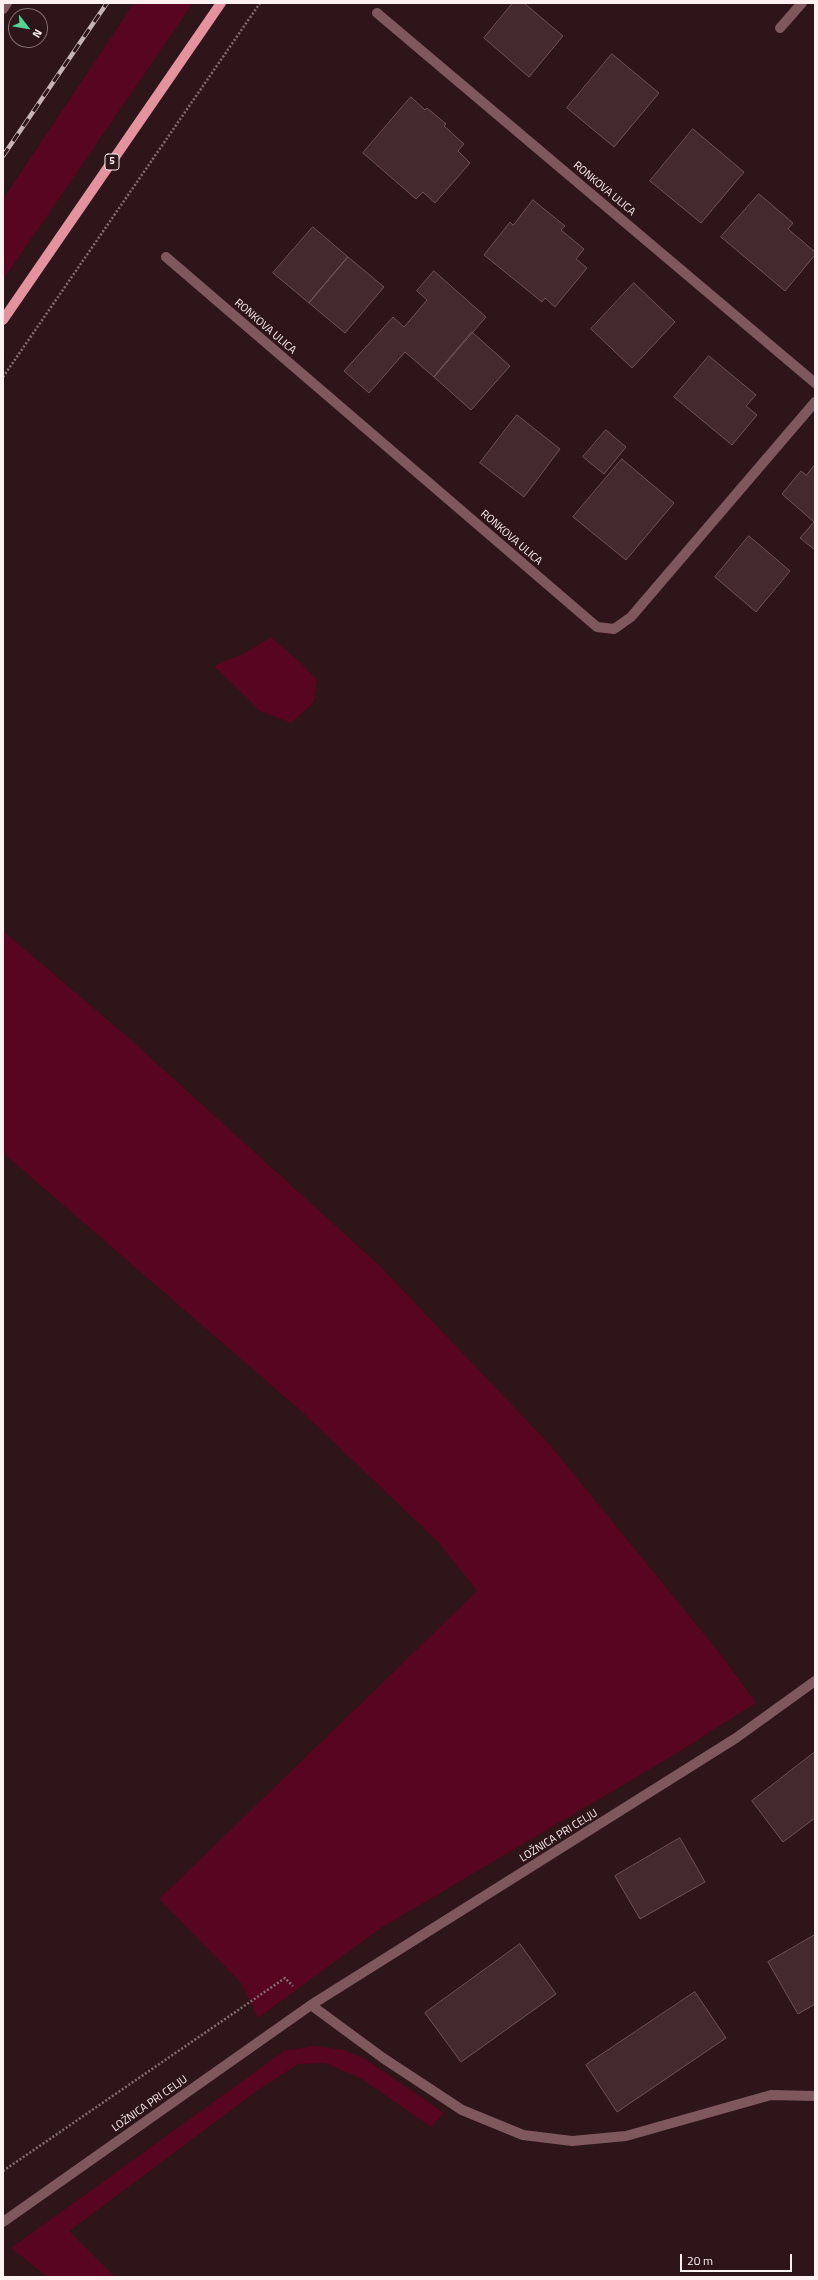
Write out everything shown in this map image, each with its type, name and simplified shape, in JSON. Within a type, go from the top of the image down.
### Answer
[{"type":"main road","name":"5","points":[[3,320],[221,3]]},
{"type":"street","points":[[3,8],[7,3]]},
{"type":"street","points":[[780,28],[802,3]]},
{"type":"street","name":"RONKOVA ULICA","points":[[377,13],[815,383]]},
{"type":"street","name":"RONKOVA ULICA","points":[[166,257],[597,628],[614,629],[631,617],[815,402]]},
{"type":"street","name":"LOŽNICA PRI CELJU","points":[[3,2222],[311,2005],[736,1738],[815,1681]]},
{"type":"street","points":[[311,2005],[383,2058],[462,2110],[523,2135],[572,2141],[626,2136],[771,2095],[815,2096]]},
{"type":"path","points":[[3,377],[260,3]]},
{"type":"path","points":[[3,2170],[285,1978],[311,2005]]},
{"type":"shaded area","points":[[134,3],[193,3],[3,280],[3,199]]},
{"type":"shaded area","points":[[271,637],[302,664],[317,680],[314,702],[291,723],[260,711],[214,666],[243,654]]},
{"type":"shaded area","points":[[3,931],[122,1032],[379,1265],[550,1445],[722,1656],[756,1703],[672,1756],[381,1928],[258,2018],[241,1983],[159,1899],[477,1591],[438,1542],[301,1411],[3,1153]]},
{"type":"shaded area","points":[[314,2046],[344,2050],[367,2060],[444,2113],[431,2127],[362,2079],[325,2063],[298,2064],[254,2093],[69,2231],[115,2277],[47,2277],[11,2248],[284,2051]]},
{"type":"building","points":[[513,3],[524,3],[563,36],[529,77],[484,38]]},
{"type":"building","points":[[612,54],[659,93],[614,147],[567,108]]},
{"type":"building","points":[[411,97],[425,110],[427,108],[446,124],[444,126],[464,144],[458,151],[470,163],[435,203],[423,192],[416,199],[363,153]]},
{"type":"building","points":[[693,129],[744,172],[701,223],[650,181]]},
{"type":"building","points":[[759,194],[793,223],[788,229],[815,252],[815,255],[785,291],[721,237]]},
{"type":"building","points":[[533,200],[565,226],[561,230],[584,249],[576,259],[587,268],[555,307],[545,298],[542,302],[484,255],[510,222],[513,225]]},
{"type":"building","points":[[313,227],[348,257],[309,303],[273,273]]},
{"type":"building","points":[[348,257],[384,287],[345,333],[309,303]]},
{"type":"building","points":[[434,271],[486,317],[434,377],[405,352],[369,393],[344,371],[393,317],[404,327],[427,300],[417,291]]},
{"type":"building","points":[[634,283],[675,322],[632,368],[591,329]]},
{"type":"building","points":[[472,332],[510,366],[471,410],[434,377]]},
{"type":"building","points":[[709,356],[756,395],[746,406],[757,415],[732,445],[674,397]]},
{"type":"building","points":[[517,415],[560,449],[524,497],[480,463]]},
{"type":"building","points":[[606,430],[626,447],[604,474],[583,457]]},
{"type":"building","points":[[622,459],[674,503],[626,560],[573,517]]},
{"type":"building","points":[[815,465],[815,550],[800,538],[814,522],[782,494],[801,471],[806,475]]},
{"type":"building","points":[[749,536],[790,571],[756,612],[715,577]]},
{"type":"building","points":[[815,1752],[815,1818],[783,1842],[752,1801]]},
{"type":"building","points":[[680,1838],[705,1882],[640,1919],[615,1876]]},
{"type":"building","points":[[815,1935],[815,2004],[798,2014],[768,1962]]},
{"type":"building","points":[[520,1944],[556,1994],[461,2062],[425,2013]]},
{"type":"building","points":[[695,1992],[726,2038],[617,2112],[586,2065]]},
{"type":"railway","points":[[3,156],[107,3]]}]
